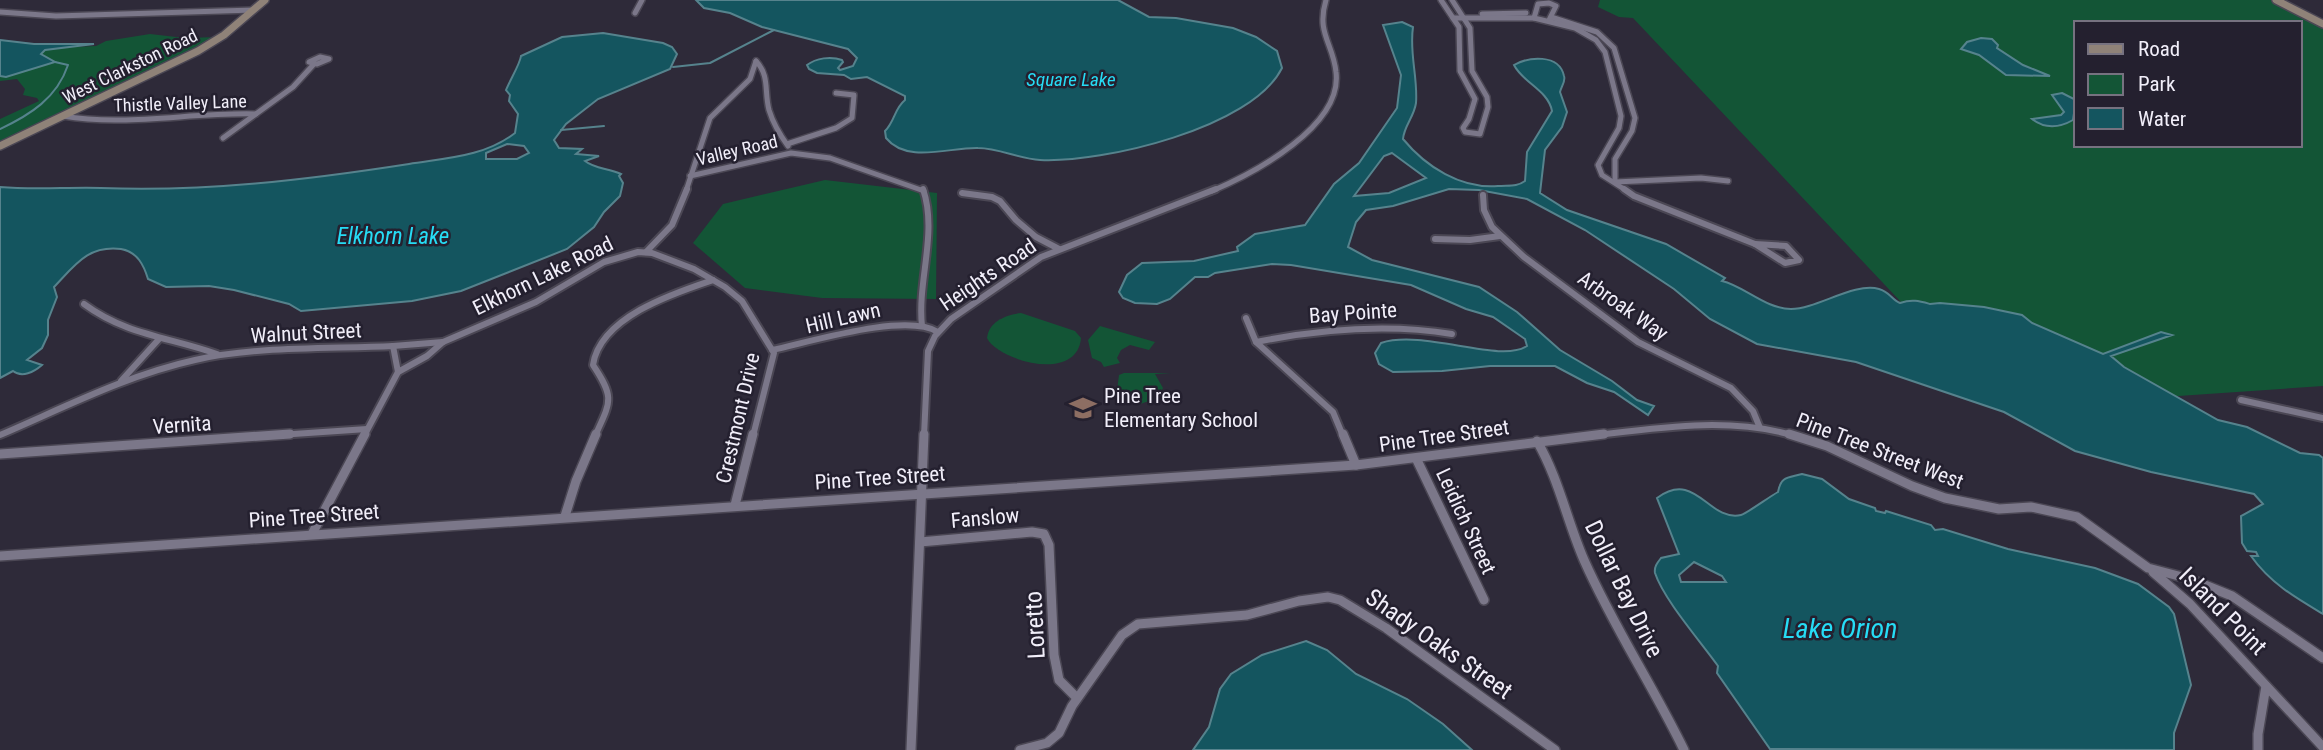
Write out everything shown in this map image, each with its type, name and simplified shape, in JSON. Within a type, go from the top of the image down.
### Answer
[{"type":"main road","name":"West Clarkston Road","points":[[0,146],[198,51],[224,35],[265,0]]},
{"type":"main road","points":[[2276,0],[2323,24]]},
{"type":"street","points":[[635,13],[642,0]]},
{"type":"street","name":"Heights Road","points":[[911,750],[927,355],[938,332],[1016,273],[1059,249],[1229,183],[1279,154],[1310,128],[1329,106],[1339,82],[1333,54],[1321,32],[1321,15],[1326,0]]},
{"type":"street","points":[[1441,0],[1459,31],[1460,71],[1475,99],[1469,119],[1463,128],[1465,132],[1480,134],[1488,107],[1488,97],[1474,77],[1470,28],[1452,0]]},
{"type":"street","points":[[1535,16],[1538,4],[1549,3],[1556,6],[1550,19]]},
{"type":"street","points":[[0,12],[56,16],[254,10]]},
{"type":"street","points":[[1453,18],[1535,16],[1597,32],[1614,48],[1635,118],[1632,131],[1615,159],[1615,182]]},
{"type":"street","points":[[1550,19],[1586,34],[1605,52],[1621,116],[1619,128],[1598,165],[1602,175],[1634,196],[1755,244],[1785,263],[1799,260],[1790,248],[1783,244],[1755,244]]},
{"type":"street","name":"Elkhorn Lake Road","points":[[646,253],[675,220],[710,117],[747,82],[756,68],[757,61],[766,72],[766,100],[772,123],[787,144]]},
{"type":"street","points":[[223,138],[293,87],[314,64]]},
{"type":"street","points":[[836,93],[853,95],[852,118],[832,132],[804,137],[787,144],[791,153],[830,158],[923,189],[927,206],[927,244],[918,307],[922,326],[938,332]]},
{"type":"street","name":"Thistle Valley Lane","points":[[62,116],[93,121],[216,113],[256,114]]},
{"type":"street","points":[[1469,119],[1483,122]]},
{"type":"street","name":"Valley Road","points":[[690,176],[791,153]]},
{"type":"street","points":[[1615,182],[1701,178],[1728,181]]},
{"type":"street","points":[[962,193],[1000,201],[1016,220],[1036,237],[1059,249]]},
{"type":"street","name":"Arbroak Way","points":[[1483,195],[1487,218],[1500,236],[1638,342],[1731,388],[1754,411],[1760,428]]},
{"type":"street","points":[[1435,239],[1470,240],[1500,236]]},
{"type":"street","name":"Elkhorn Lake Road","points":[[398,372],[427,356],[443,342],[543,299],[589,269],[622,255],[646,253],[688,267],[713,280],[746,305],[766,342]]},
{"type":"street","points":[[565,516],[576,481],[608,407],[609,389],[593,365],[596,351],[613,332],[650,303],[713,280]]},
{"type":"street","points":[[84,303],[102,318],[126,330],[159,339]]},
{"type":"street","points":[[1246,318],[1255,342],[1333,412],[1356,464]]},
{"type":"street","name":"Hill Lawn","points":[[772,350],[880,326],[922,326]]},
{"type":"street","name":"Bay Pointe","points":[[1255,342],[1285,335],[1410,327],[1452,334]]},
{"type":"street","name":"Walnut Street","points":[[118,384],[159,339],[201,347],[221,356]]},
{"type":"street","name":"Walnut Street","points":[[0,435],[118,384],[181,363],[221,356],[443,342]]},
{"type":"street","name":"Crestmont Drive","points":[[735,505],[774,353],[766,342]]},
{"type":"street","name":"Walnut Street","points":[[393,346],[398,372]]},
{"type":"street","name":"Walnut Street","points":[[181,363],[201,347]]},
{"type":"street","points":[[312,534],[398,372]]},
{"type":"street","points":[[2241,400],[2323,418]]},
{"type":"street","name":"Pine Tree Street","points":[[0,556],[1356,464],[1671,426],[1760,428]]},
{"type":"street","name":"Pine Tree Street West","points":[[1760,428],[1827,446],[1912,486],[1945,498],[1987,507],[2031,508],[2077,517],[2148,568],[2190,579],[2232,596],[2323,658]]},
{"type":"street","name":"Vernita","points":[[0,454],[367,429]]},
{"type":"street","name":"Dollar Bay Drive","points":[[1538,441],[1553,471],[1585,563],[1684,750]]},
{"type":"street","name":"Leidich Street","points":[[1416,458],[1484,600]]},
{"type":"street","name":"Fanslow","points":[[920,542],[1032,531],[1044,534],[1048,542]]},
{"type":"street","name":"Loretto","points":[[1048,542],[1054,655],[1059,680],[1077,698]]},
{"type":"street","name":"Island Point","points":[[2148,568],[2190,604],[2323,747]]},
{"type":"street","name":"Shady Oaks Street","points":[[1020,750],[1046,743],[1059,733],[1077,698],[1122,635],[1138,624],[1247,615],[1299,601],[1328,597],[1340,600],[1386,628],[1555,750]]},
{"type":"street","name":"Island Point","points":[[2258,750],[2266,686]]},
{"type":"green space","points":[[1600,0],[2272,0],[2323,26],[2323,386],[2001,408],[1633,18],[1619,17],[1598,7]]},
{"type":"green space","points":[[150,34],[185,38],[219,37],[0,143],[0,119],[39,101],[37,98],[23,95],[25,89],[17,79],[0,81],[0,46],[96,46],[106,41]]},
{"type":"green space","points":[[825,180],[937,193],[936,299],[822,298],[745,288],[693,243],[723,204]]},
{"type":"green space","points":[[1021,313],[1075,331],[1081,338],[1076,352],[1066,361],[1052,364],[1020,360],[1005,354],[987,338],[988,332],[1004,317]]},
{"type":"green space","points":[[1100,326],[1155,342],[1149,350],[1130,345],[1121,350],[1117,358],[1120,363],[1104,367],[1101,362],[1092,358],[1088,340]]},
{"type":"green space","points":[[1171,373],[1155,374],[1163,388],[1158,398],[1140,404],[1117,395],[1115,406],[1119,375]]},
{"type":"water","name":"Square Lake","points":[[696,0],[1118,0],[1149,17],[1176,18],[1233,28],[1256,37],[1277,51],[1282,68],[1266,89],[1240,108],[1173,138],[1136,148],[1100,155],[1040,160],[986,148],[917,152],[895,146],[886,138],[885,131],[905,96],[867,77],[851,79],[844,75],[817,73],[807,65],[828,58],[842,60],[838,68],[840,70],[853,66],[857,58],[848,49],[762,27],[730,13],[704,8]]},
{"type":"water","points":[[1402,22],[1413,27],[1416,103],[1403,139],[1433,167],[1458,180],[1484,186],[1512,185],[1525,181],[1527,152],[1552,111],[1546,97],[1523,77],[1514,65],[1527,60],[1550,60],[1556,63],[1564,76],[1560,92],[1567,112],[1562,127],[1545,150],[1540,193],[1567,210],[1666,244],[1725,278],[1722,281],[1773,305],[1801,308],[1847,292],[1869,288],[1883,290],[1900,303],[1915,301],[1984,307],[2022,315],[2032,323],[2103,354],[2161,332],[2172,335],[2111,356],[2124,367],[2218,420],[2247,427],[2300,453],[2323,458],[2323,614],[2275,582],[2251,556],[2258,556],[2256,552],[2247,551],[2242,543],[2241,516],[2263,504],[2254,494],[2151,472],[2075,451],[2004,412],[1856,362],[1757,344],[1710,319],[1674,289],[1585,230],[1527,199],[1479,190],[1449,189],[1393,206],[1366,210],[1356,222],[1348,247],[1372,260],[1479,287],[1517,312],[1560,350],[1612,381],[1637,400],[1654,406],[1648,415],[1614,392],[1587,383],[1555,366],[1490,366],[1393,372],[1379,364],[1375,353],[1381,343],[1418,340],[1499,351],[1527,346],[1525,339],[1493,317],[1466,309],[1411,285],[1272,264],[1215,273],[1208,277],[1195,277],[1170,299],[1157,304],[1135,303],[1123,298],[1119,292],[1127,275],[1142,263],[1194,261],[1238,251],[1237,247],[1255,234],[1305,225],[1334,184],[1359,163],[1397,108],[1401,75],[1383,25]],"holes":[[[1392,153],[1426,178],[1389,193],[1354,196],[1384,156]]]},
{"type":"water","name":"Elkhorn Lake","points":[[603,33],[663,43],[672,47],[677,54],[670,69],[598,99],[566,124],[554,140],[559,148],[582,149],[576,154],[599,156],[585,161],[621,174],[619,176],[623,183],[620,196],[594,227],[567,249],[461,291],[412,301],[301,311],[289,304],[234,290],[209,286],[166,287],[148,279],[142,265],[132,253],[121,249],[100,250],[83,258],[54,287],[57,297],[48,320],[48,335],[42,348],[27,360],[42,365],[28,373],[13,371],[0,378],[0,187],[140,189],[217,186],[332,175],[477,152],[515,133],[518,114],[509,101],[510,95],[506,90],[521,56],[562,37]],"holes":[[[507,144],[524,146],[529,153],[517,159],[486,159],[486,153]]]},
{"type":"water","points":[[1981,38],[1992,39],[1998,45],[1997,48],[2023,65],[2050,76],[2006,75],[1979,55],[1961,49],[1967,42]]},
{"type":"water","points":[[0,40],[34,44],[94,44],[45,50],[41,54],[55,62],[6,77],[0,76]]},
{"type":"water","points":[[2062,93],[2074,99],[2073,120],[2052,126],[2032,119],[2061,115],[2064,112],[2052,95]]},
{"type":"water","name":"Lake Orion","points":[[1802,474],[1822,479],[1849,499],[1875,508],[1876,511],[1886,511],[1931,525],[1935,530],[1943,529],[2008,549],[2095,568],[2138,584],[2169,607],[2174,614],[2191,685],[2174,733],[2174,750],[1770,749],[1717,673],[1718,666],[1674,608],[1655,573],[1661,558],[1679,554],[1657,498],[1670,491],[1682,489],[1692,492],[1719,511],[1741,515],[1778,492],[1783,480]],"holes":[[[1694,562],[1722,576],[1726,582],[1681,582],[1679,575]]]},
{"type":"water","points":[[1306,641],[1327,650],[1356,674],[1407,699],[1443,724],[1472,750],[1193,750],[1209,727],[1220,689],[1231,674],[1262,655]]},
{"type":"waterway","points":[[673,67],[710,63],[774,30]]},
{"type":"waterway","points":[[0,129],[22,118],[50,96],[68,65],[55,62]]},
{"type":"waterway","points":[[561,130],[604,126]]},
{"type":"place","name":"Pine Tree Elementary School","points":[[1083,408]]}]
